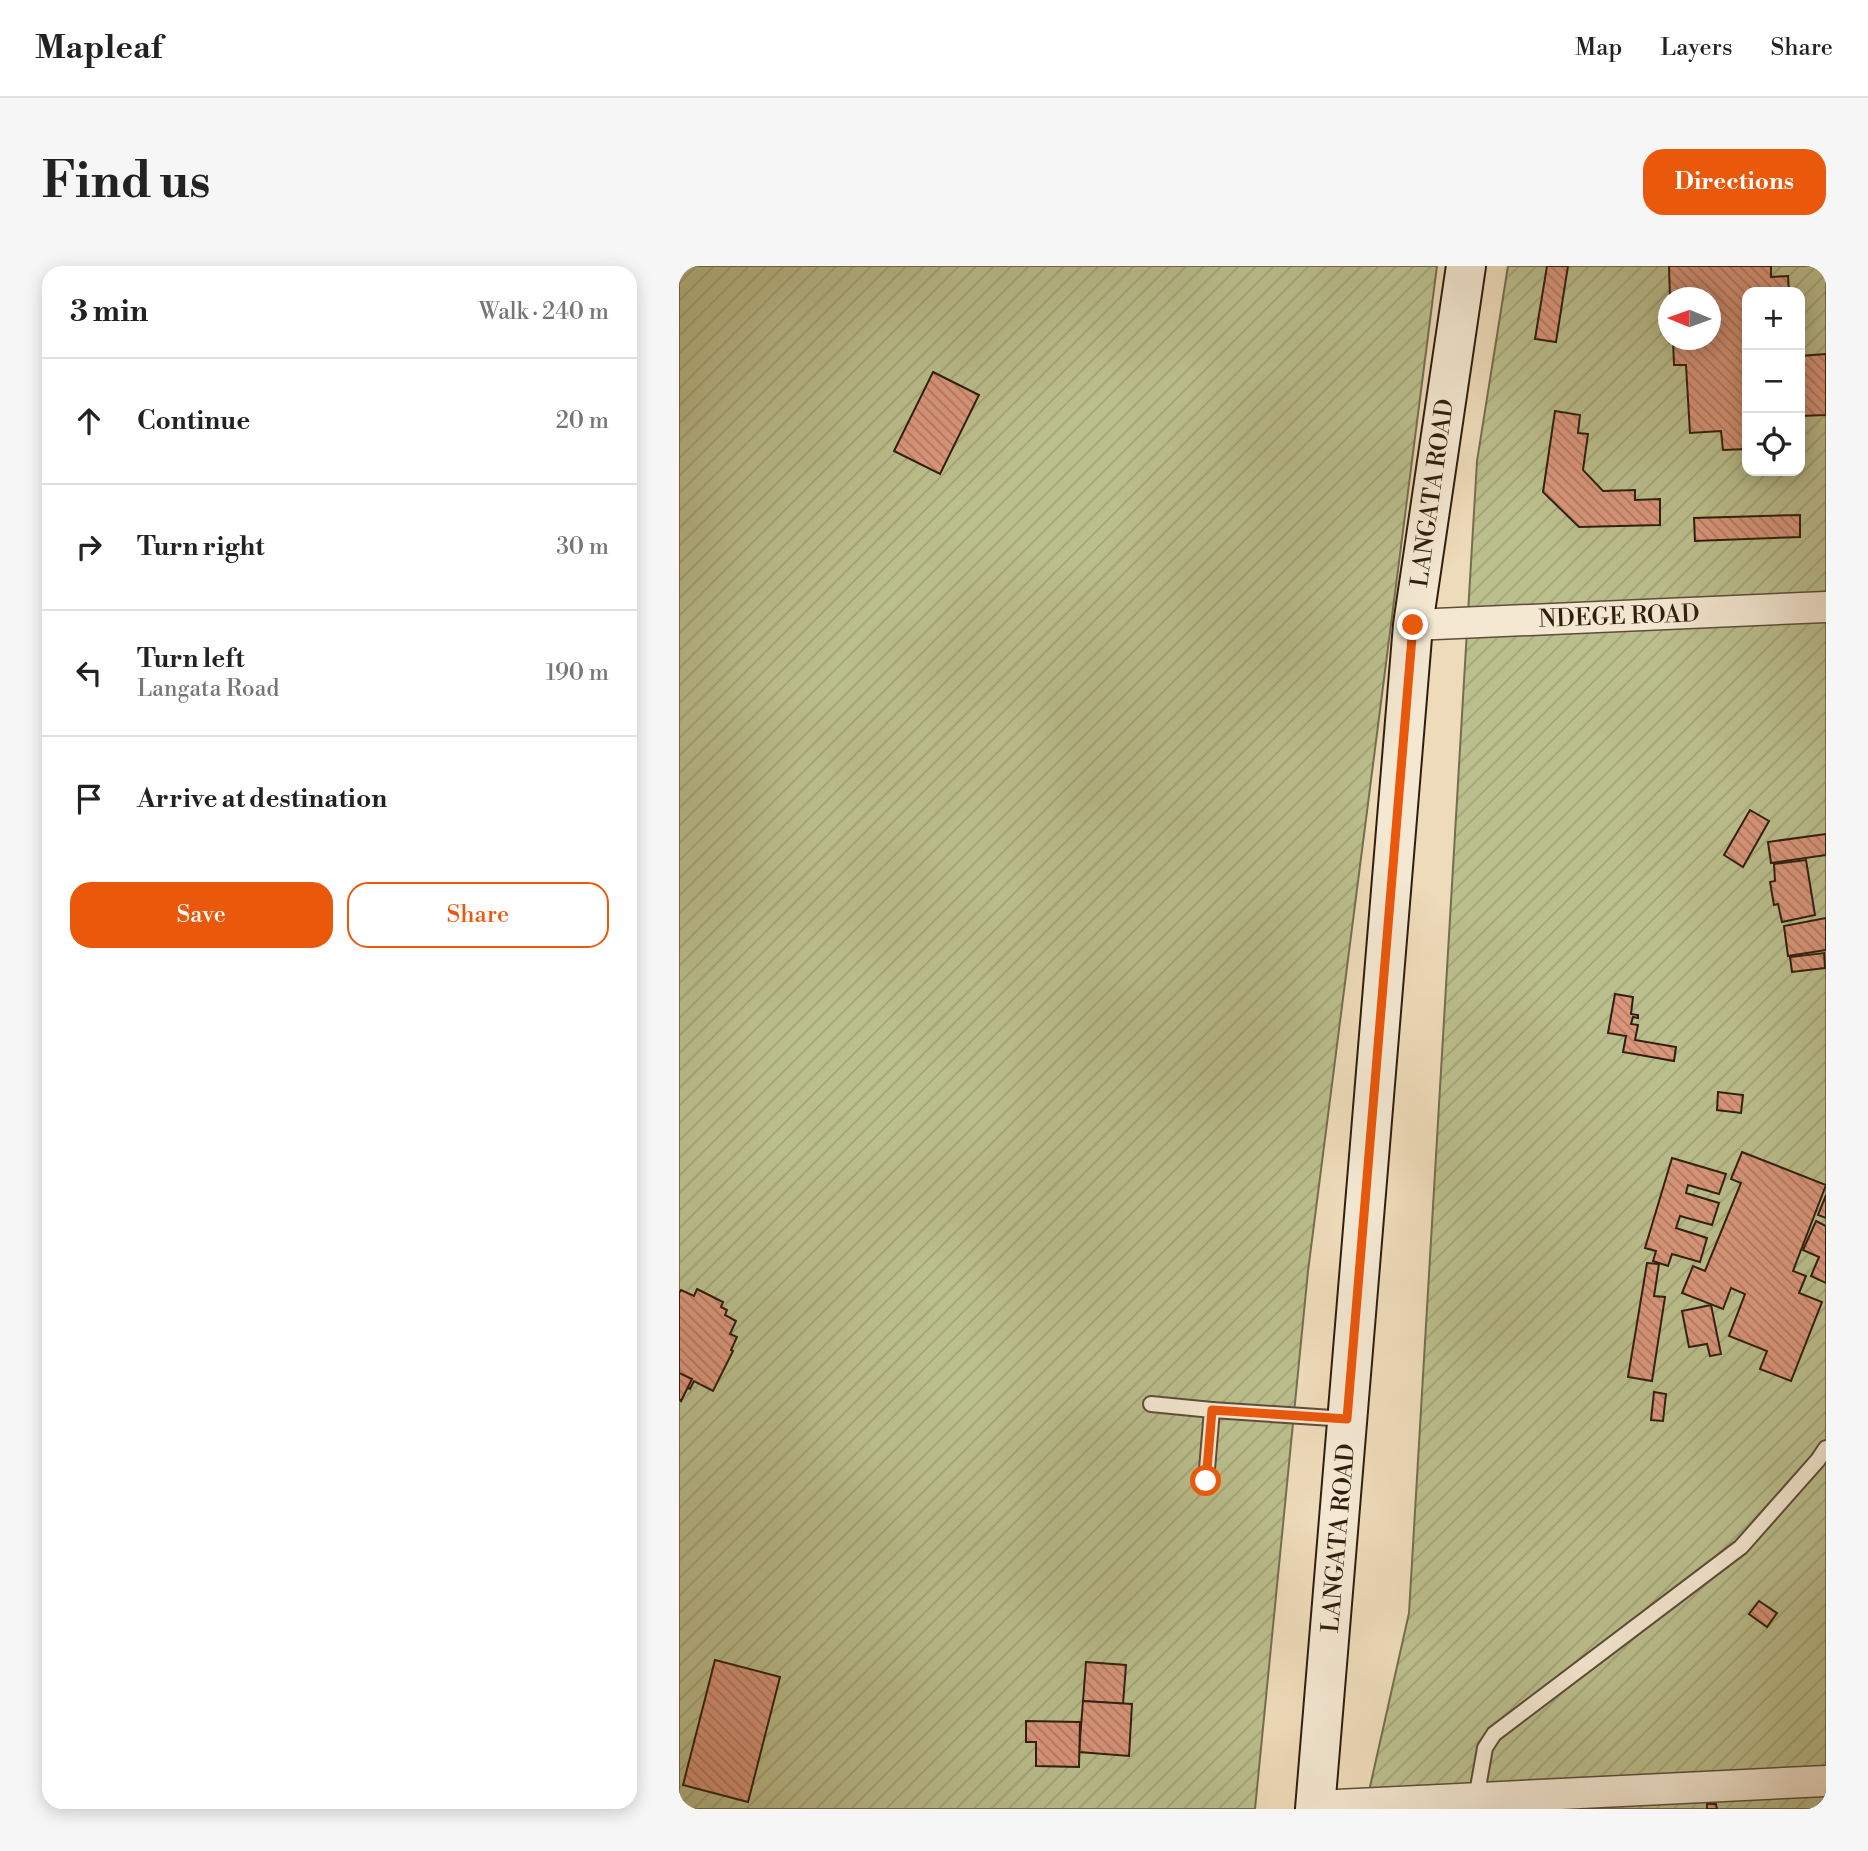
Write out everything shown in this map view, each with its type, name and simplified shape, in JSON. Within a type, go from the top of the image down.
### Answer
[{"type":"main road","name":"LANGATA ROAD","points":[[1316,1807],[1413,625],[1466,266]]},
{"type":"street","name":"NDEGE ROAD","points":[[1413,625],[1826,607]]},
{"type":"street","points":[[1316,1807],[1826,1781]]},
{"type":"lane","points":[[1151,1404],[1347,1419]]},
{"type":"lane","points":[[1206,1481],[1212,1410]]},
{"type":"lane","points":[[1476,1799],[1485,1748],[1494,1734],[1741,1547],[1826,1448]]},
{"type":"green space","points":[[679,266],[1437,266],[1308,1271],[1255,1809],[679,1809]]},
{"type":"green space","points":[[1508,266],[1826,266],[1826,1809],[1365,1809],[1409,1613],[1477,461]]},
{"type":"building","points":[[1547,266],[1568,266],[1556,342],[1535,339]]},
{"type":"building","points":[[1669,266],[1771,266],[1771,277],[1788,276],[1789,287],[1742,287],[1742,449],[1723,450],[1721,431],[1690,433],[1686,365],[1674,365],[1673,350],[1721,350],[1721,287],[1670,287]]},
{"type":"building","points":[[1826,354],[1826,415],[1805,416],[1805,356]]},
{"type":"building","points":[[933,372],[979,395],[940,474],[894,451]]},
{"type":"building","points":[[1555,411],[1580,415],[1578,433],[1588,434],[1583,470],[1603,491],[1635,490],[1635,500],[1660,499],[1660,525],[1579,527],[1543,492]]},
{"type":"building","points":[[1800,515],[1800,537],[1695,541],[1694,518]]},
{"type":"building","points":[[1750,810],[1769,821],[1743,867],[1724,855]]},
{"type":"building","points":[[1826,834],[1826,855],[1771,863],[1768,842]]},
{"type":"building","points":[[1806,860],[1815,915],[1782,922],[1778,904],[1774,905],[1770,882],[1775,881],[1774,864]]},
{"type":"building","points":[[1826,918],[1826,950],[1788,956],[1784,926]]},
{"type":"building","points":[[1824,953],[1825,968],[1792,972],[1790,957]]},
{"type":"building","points":[[1615,994],[1633,997],[1631,1014],[1638,1015],[1638,1018],[1633,1017],[1631,1024],[1638,1025],[1635,1040],[1676,1047],[1674,1061],[1623,1052],[1626,1036],[1608,1033]]},
{"type":"building","points":[[1718,1092],[1743,1095],[1741,1113],[1717,1110]]},
{"type":"building","points":[[1742,1152],[1826,1185],[1793,1271],[1806,1276],[1799,1293],[1822,1302],[1791,1381],[1760,1369],[1767,1351],[1729,1336],[1745,1294],[1731,1288],[1723,1309],[1682,1293],[1693,1266],[1705,1271],[1741,1183],[1731,1179]]},
{"type":"building","points":[[1672,1158],[1726,1174],[1719,1194],[1688,1185],[1686,1193],[1719,1203],[1712,1225],[1680,1216],[1676,1228],[1707,1238],[1700,1262],[1672,1254],[1668,1266],[1653,1261],[1656,1251],[1645,1248]]},
{"type":"building","points":[[1826,1195],[1826,1218],[1818,1215]]},
{"type":"building","points":[[1816,1221],[1826,1226],[1826,1283],[1811,1276],[1819,1257],[1803,1250]]},
{"type":"building","points":[[1647,1263],[1659,1264],[1654,1296],[1665,1297],[1652,1381],[1628,1377]]},
{"type":"building","points":[[697,1289],[723,1302],[721,1307],[727,1310],[725,1315],[736,1321],[730,1334],[737,1337],[731,1350],[733,1351],[713,1391],[694,1381],[690,1389],[679,1384],[679,1293],[681,1290],[694,1296]]},
{"type":"building","points":[[1711,1305],[1721,1354],[1710,1356],[1707,1344],[1689,1347],[1682,1311]]},
{"type":"building","points":[[679,1373],[692,1379],[681,1401],[679,1399]]},
{"type":"building","points":[[1654,1392],[1666,1394],[1663,1421],[1651,1420]]},
{"type":"building","points":[[1759,1601],[1777,1613],[1767,1627],[1749,1614]]},
{"type":"building","points":[[715,1660],[780,1677],[748,1802],[683,1785]]},
{"type":"building","points":[[1086,1662],[1126,1665],[1123,1704],[1083,1701]]},
{"type":"building","points":[[1083,1701],[1132,1704],[1129,1756],[1079,1752]]},
{"type":"building","points":[[1026,1721],[1080,1722],[1079,1767],[1036,1766],[1036,1742],[1026,1742]]},
{"type":"building","points":[[1707,1804],[1716,1804],[1717,1809],[1707,1809]]},
{"type":"route","points":[[1206,1481],[1212,1410],[1347,1419],[1413,625]]}]
